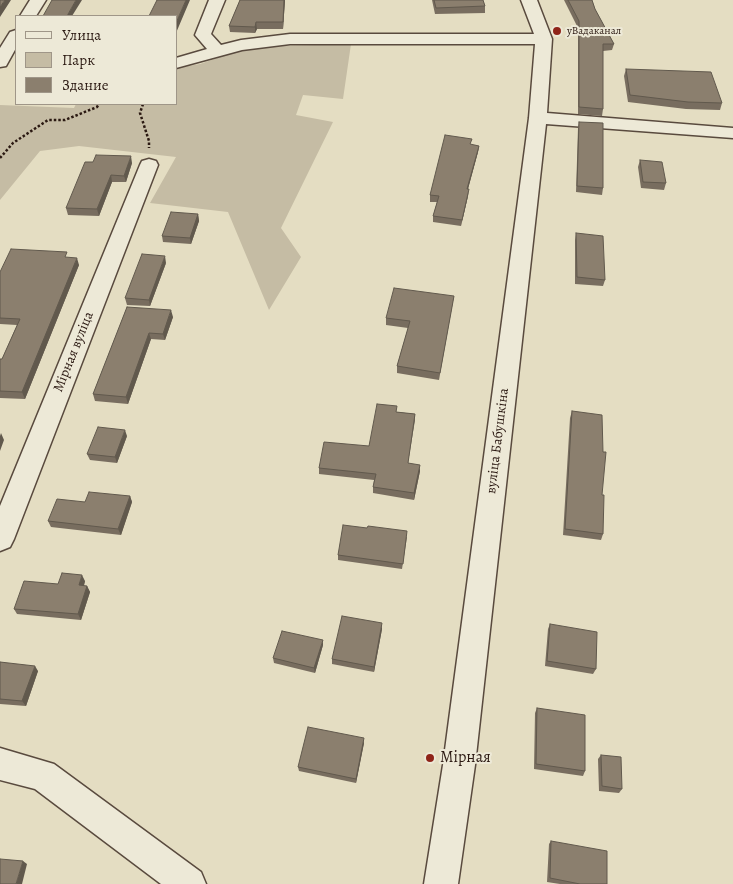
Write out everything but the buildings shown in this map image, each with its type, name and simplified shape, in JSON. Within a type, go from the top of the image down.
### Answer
[{"type":"street","points":[[29,15],[38,0]]},
{"type":"street","points":[[217,0],[203,35],[218,51]]},
{"type":"street","name":"вуліца Бабушкіна","points":[[441,884],[459,765],[538,118],[544,39],[529,0]]},
{"type":"street","points":[[15,37],[0,62],[15,63]]},
{"type":"street","points":[[178,62],[241,44],[290,40],[544,39]]},
{"type":"street","points":[[538,118],[733,133]]},
{"type":"street","name":"Мірная вуліца","points":[[0,539],[149,165]]},
{"type":"street","points":[[0,764],[42,775],[189,884]]},
{"type":"path","points":[[0,158],[13,143],[48,120],[65,120],[98,105]]},
{"type":"path","points":[[143,105],[140,113],[149,141],[149,165]]},
{"type":"green space","points":[[351,44],[343,99],[303,95],[296,115],[333,122],[281,228],[301,257],[269,310],[228,212],[150,203],[176,157],[79,146],[40,151],[0,200],[0,105],[74,108],[76,105],[178,105],[178,68],[200,64],[240,50],[280,46]]},
{"type":"place","name":"уВадаканал","points":[[557,31]]},
{"type":"place","name":"Мірная","points":[[430,758]]}]
